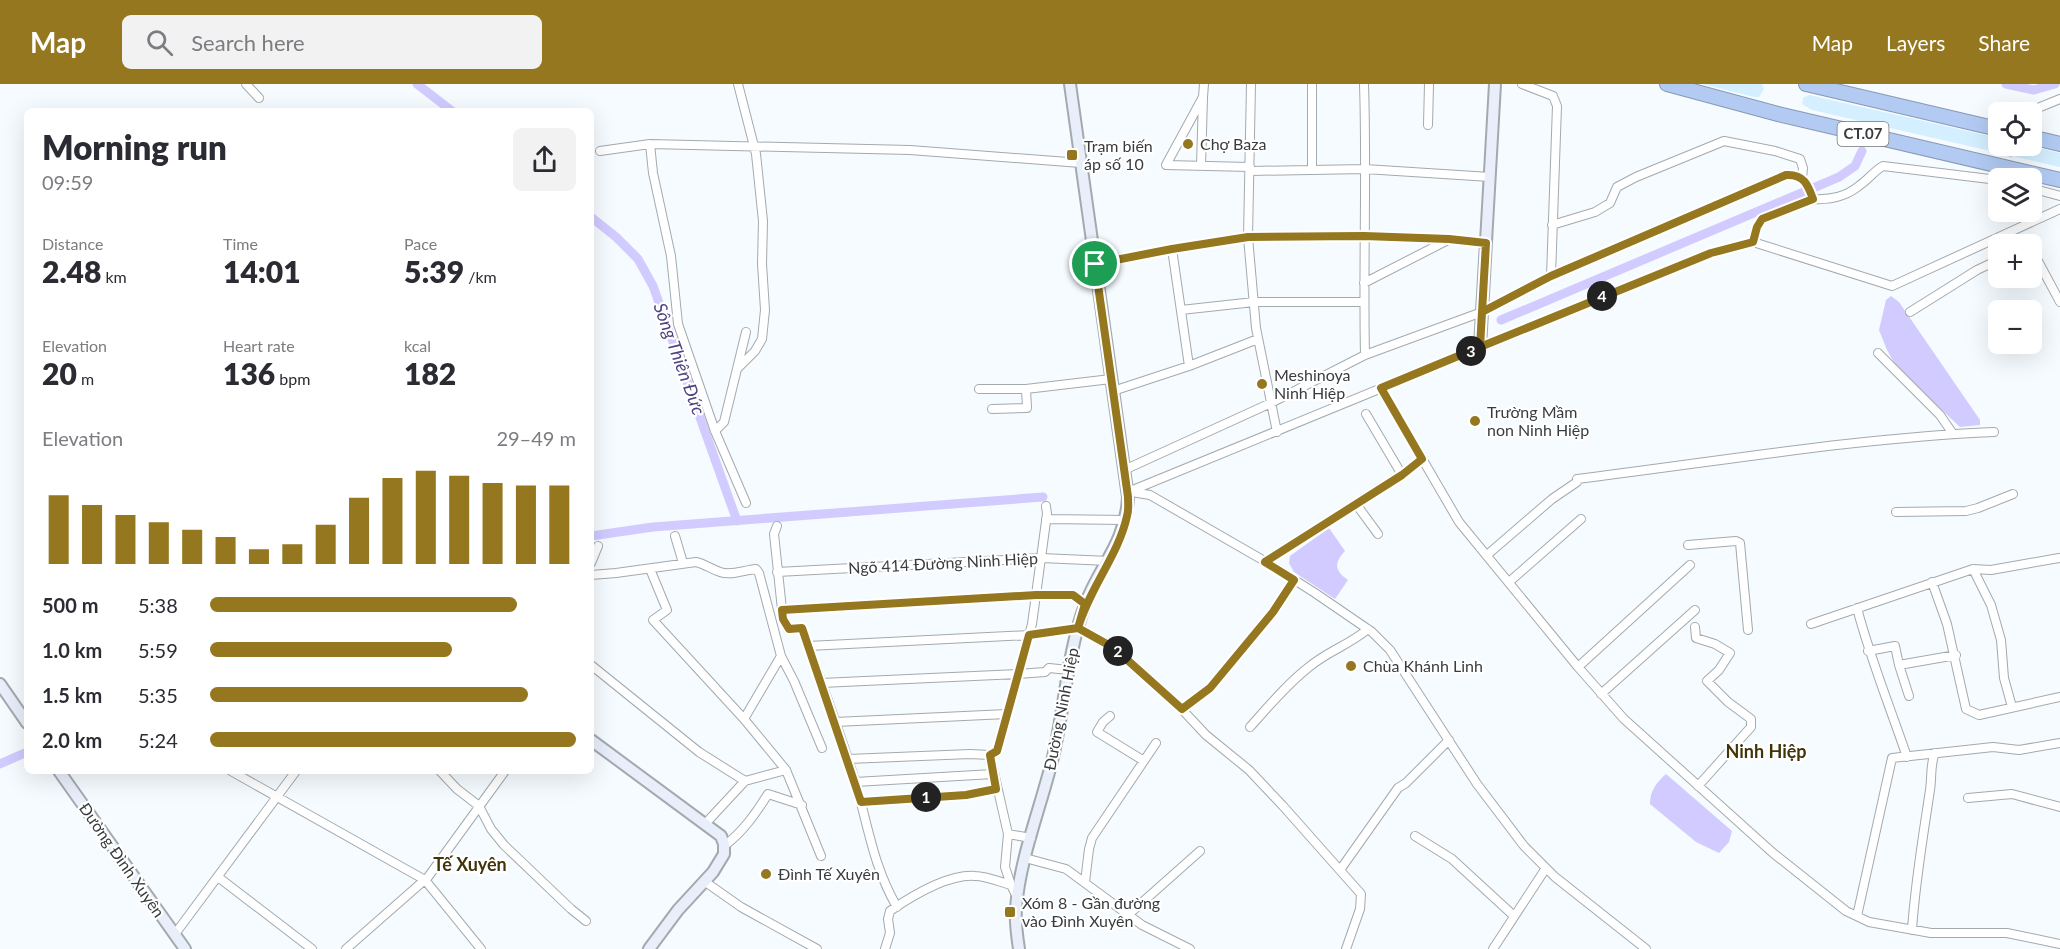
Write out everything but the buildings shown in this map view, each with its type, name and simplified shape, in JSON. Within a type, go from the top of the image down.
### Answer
[{"type":"highway","name":"CT.07","points":[[1667,84],[1778,114],[2060,180]]},
{"type":"highway","name":"CT.07","points":[[1806,84],[1988,127]]},
{"type":"highway","points":[[2042,140],[2060,144]]},
{"type":"main road","name":"Đường Ninh Hiệp","points":[[1019,949],[1016,909],[1025,858],[1053,759],[1078,628],[1085,604],[1109,561],[1126,520],[1128,492],[1070,84]]},
{"type":"main road","points":[[1480,347],[1495,84]]},
{"type":"main road","points":[[0,684],[24,719]]},
{"type":"main road","points":[[594,742],[721,836],[724,846],[724,854],[649,949]]},
{"type":"main road","name":"Đường Đình Xuyên","points":[[61,774],[185,949]]},
{"type":"street","points":[[246,84],[259,98]]},
{"type":"street","points":[[738,84],[754,147],[763,221],[762,264],[765,310],[762,339],[755,351],[738,368]]},
{"type":"street","points":[[1201,166],[1204,84]]},
{"type":"street","points":[[1251,84],[1248,237],[1258,339],[1277,432]]},
{"type":"street","points":[[1312,84],[1312,170]]},
{"type":"street","points":[[1364,84],[1365,355]]},
{"type":"street","points":[[1428,125],[1429,84]]},
{"type":"street","points":[[1522,84],[1553,96],[1557,106],[1551,276]]},
{"type":"street","points":[[1203,97],[1166,165],[1250,169],[1365,169],[1490,177]]},
{"type":"street","points":[[2042,106],[2060,99]]},
{"type":"street","points":[[1552,225],[1566,223],[1595,212],[1610,203],[1617,187],[1724,141],[1775,151],[1800,159],[1805,181],[1813,197]]},
{"type":"street","points":[[650,144],[653,173],[671,256],[678,324],[715,431],[746,503]]},
{"type":"street","points":[[600,151],[650,144],[910,150],[1081,163]]},
{"type":"street","points":[[1753,242],[1762,219],[1813,197],[1830,200],[1843,195],[1861,185],[1876,170],[1889,166],[1988,179]]},
{"type":"street","points":[[1124,470],[1271,403],[1365,355],[1482,312],[1551,276],[1786,175],[1795,175],[1805,181]]},
{"type":"street","points":[[2042,191],[2060,195]]},
{"type":"street","points":[[1128,492],[1711,253],[1753,242],[1892,286],[2060,209]]},
{"type":"street","points":[[1095,264],[1248,237],[1364,236],[1449,239],[1486,243]]},
{"type":"street","points":[[1364,283],[1449,239]]},
{"type":"street","points":[[1172,249],[1189,366]]},
{"type":"street","points":[[1910,312],[1988,265]]},
{"type":"street","points":[[2042,268],[2060,302]]},
{"type":"street","points":[[1181,310],[1254,302],[1364,302]]},
{"type":"street","points":[[715,431],[724,422],[746,332]]},
{"type":"street","points":[[1113,391],[1189,366],[1258,339]]},
{"type":"street","points":[[1878,353],[1940,415],[1953,434]]},
{"type":"street","points":[[979,389],[1026,389],[1111,379]]},
{"type":"street","points":[[1381,388],[1459,522],[1578,667],[1624,719],[1773,853],[1846,911],[1869,922],[1931,933],[2007,933],[2060,944]]},
{"type":"street","points":[[992,409],[1027,408],[1026,389]]},
{"type":"street","points":[[1366,414],[1402,475]]},
{"type":"street","points":[[1488,555],[1577,480],[1785,451],[1994,432]]},
{"type":"street","points":[[1265,562],[1402,475],[1422,459]]},
{"type":"street","points":[[1128,492],[1150,495],[1265,562],[1368,629],[1390,650],[1477,784],[1524,846],[1546,868],[1647,949]]},
{"type":"street","points":[[1896,512],[1966,511],[2013,494]]},
{"type":"street","points":[[1356,504],[1378,534]]},
{"type":"street","points":[[848,759],[990,755],[997,751],[1029,635],[1041,558],[1046,506]]},
{"type":"street","points":[[1046,519],[1126,520]]},
{"type":"street","points":[[1509,582],[1581,519]]},
{"type":"street","points":[[777,526],[774,534],[783,619],[789,629],[802,628],[848,759],[874,857],[894,909]]},
{"type":"street","points":[[675,536],[683,563]]},
{"type":"street","points":[[1688,545],[1740,543],[1748,630]]},
{"type":"street","points":[[594,556],[598,546]]},
{"type":"street","name":"Ngõ 414 Đường Ninh Hiệp","points":[[777,572],[1041,558],[1109,561]]},
{"type":"street","points":[[1811,624],[1973,569],[1991,570],[2059,558]]},
{"type":"street","points":[[594,575],[696,562],[706,564],[718,572],[729,574],[756,568],[781,656],[822,748]]},
{"type":"street","points":[[1578,667],[1690,565]]},
{"type":"street","points":[[650,569],[667,610],[652,620],[744,719],[786,770],[821,856]]},
{"type":"street","points":[[1973,569],[1991,605],[2001,640],[2004,678],[2012,707]]},
{"type":"street","points":[[1182,709],[1210,688],[1273,612],[1294,580]]},
{"type":"street","points":[[1932,582],[1956,655],[1966,709],[1979,715],[2060,697]]},
{"type":"street","points":[[782,610],[1036,595],[1073,595],[1085,604]]},
{"type":"street","points":[[1857,608],[1868,651],[1879,675],[1907,757]]},
{"type":"street","points":[[1601,694],[1695,610]]},
{"type":"street","points":[[1695,627],[1696,638],[1715,644],[1730,653],[1719,670],[1707,681],[1751,720],[1751,727],[1698,786]]},
{"type":"street","points":[[808,646],[1029,635],[1078,628],[1114,648],[1182,709],[1206,735],[1249,770],[1361,894],[1360,909],[1346,949]]},
{"type":"street","points":[[1250,727],[1307,668],[1326,655],[1353,642],[1368,629]]},
{"type":"street","points":[[1868,651],[1895,646],[1909,696]]},
{"type":"street","points":[[1899,665],[1956,655]]},
{"type":"street","points":[[744,719],[781,656]]},
{"type":"street","points":[[594,667],[699,752],[745,781]]},
{"type":"street","points":[[821,683],[1018,674],[1045,672],[1050,668],[1069,670]]},
{"type":"street","points":[[835,722],[1007,714]]},
{"type":"street","points":[[1110,716],[1097,732],[1144,761]]},
{"type":"street","points":[[1340,870],[1394,793],[1449,740]]},
{"type":"street","points":[[1085,882],[1092,838],[1156,743]]},
{"type":"street","points":[[1857,916],[1892,758],[1993,747],[2019,750],[2060,743]]},
{"type":"street","points":[[1912,930],[1917,877],[1935,753]]},
{"type":"street","points":[[990,755],[1008,834],[1005,867],[1016,893],[1016,909]]},
{"type":"street","points":[[705,824],[745,781],[786,770]]},
{"type":"street","points":[[237,774],[425,880],[481,949]]},
{"type":"street","points":[[175,934],[294,774]]},
{"type":"street","points":[[443,774],[457,789],[479,806],[490,829],[504,844],[570,909],[586,921]]},
{"type":"street","points":[[346,949],[425,880],[503,774]]},
{"type":"street","points":[[855,782],[993,774]]},
{"type":"street","points":[[861,802],[966,795],[996,789]]},
{"type":"street","points":[[724,846],[734,839],[768,794],[802,805]]},
{"type":"street","points":[[1968,798],[2012,794],[2060,807]]},
{"type":"street","points":[[1008,834],[1031,838]]},
{"type":"street","points":[[1415,836],[1452,859],[1514,916]]},
{"type":"street","points":[[1128,915],[1200,850]]},
{"type":"street","points":[[1025,858],[1066,868],[1142,925],[1190,949]]},
{"type":"street","points":[[1493,949],[1546,868]]},
{"type":"street","points":[[885,949],[890,933],[888,919],[894,909],[941,882],[955,877],[977,875],[1011,885]]},
{"type":"street","points":[[218,877],[312,949]]},
{"type":"street","points":[[704,881],[741,907],[817,949]]},
{"type":"shaded area","points":[[1703,84],[1762,84],[1764,89],[1759,97],[1754,97]]},
{"type":"shaded area","points":[[1809,95],[1988,136],[1988,150],[1812,110],[1802,104],[1803,98]]},
{"type":"shaded area","points":[[2042,149],[2060,153],[2060,167],[2012,156],[2042,156]]},
{"type":"shaded area","points":[[1891,296],[1899,302],[1980,420],[1980,425],[1960,427],[1897,368],[1879,330],[1886,300]]},
{"type":"shaded area","points":[[1329,528],[1345,551],[1337,566],[1340,573],[1348,580],[1335,599],[1294,572],[1289,563],[1290,556]]},
{"type":"shaded area","points":[[1666,774],[1732,831],[1729,842],[1719,853],[1696,842],[1650,804],[1654,788]]},
{"type":"waterway","name":"Sông Thiên Đức","points":[[417,84],[448,108]]},
{"type":"waterway","points":[[2006,84],[2034,90],[2055,84]]},
{"type":"waterway","points":[[1501,320],[1839,177],[1855,166],[1862,151]]},
{"type":"waterway","name":"Sông Thiên Đức","points":[[594,219],[638,259],[653,286],[737,521]]},
{"type":"waterway","points":[[594,536],[653,527],[1043,497]]},
{"type":"waterway","points":[[0,764],[24,753]]},
{"type":"tunnel","points":[[2005,168],[2008,156]]},
{"type":"place","name":"Chợ Baza","points":[[1188,144]]},
{"type":"place","name":"Trạm biến áp số 10","points":[[1072,155]]},
{"type":"place","name":"Meshinoya Ninh Hiệp","points":[[1262,384]]},
{"type":"place","name":"Trường Mầm non Ninh Hiệp","points":[[1475,421]]},
{"type":"place","name":"Chùa Khánh Linh","points":[[1351,666]]},
{"type":"place","name":"Đình Tế Xuyên","points":[[766,874]]},
{"type":"place","name":"Xóm 8 - Gần đường vào Đình Xuyên","points":[[1010,912]]},
{"type":"district","name":"Ninh Hiệp","points":[[1766,752]]},
{"type":"district","name":"Tế Xuyên","points":[[470,865]]},
{"type":"route","points":[[1095,264],[1128,497],[1128,515],[1109,561],[1085,604],[1078,628],[1029,635],[997,751],[990,755],[996,789],[966,795],[861,802],[802,628],[789,629],[783,619],[782,610],[1036,595],[1073,595],[1085,604],[1079,622],[1078,628],[1114,648],[1182,709],[1210,688],[1273,612],[1294,580],[1265,562],[1402,475],[1422,459],[1381,388],[1480,347],[1482,312],[1551,276],[1786,175],[1802,178],[1808,184],[1813,199],[1762,219],[1753,242],[1711,253],[1480,347],[1482,312],[1486,243],[1449,239],[1364,236],[1248,237],[1095,264]]}]
